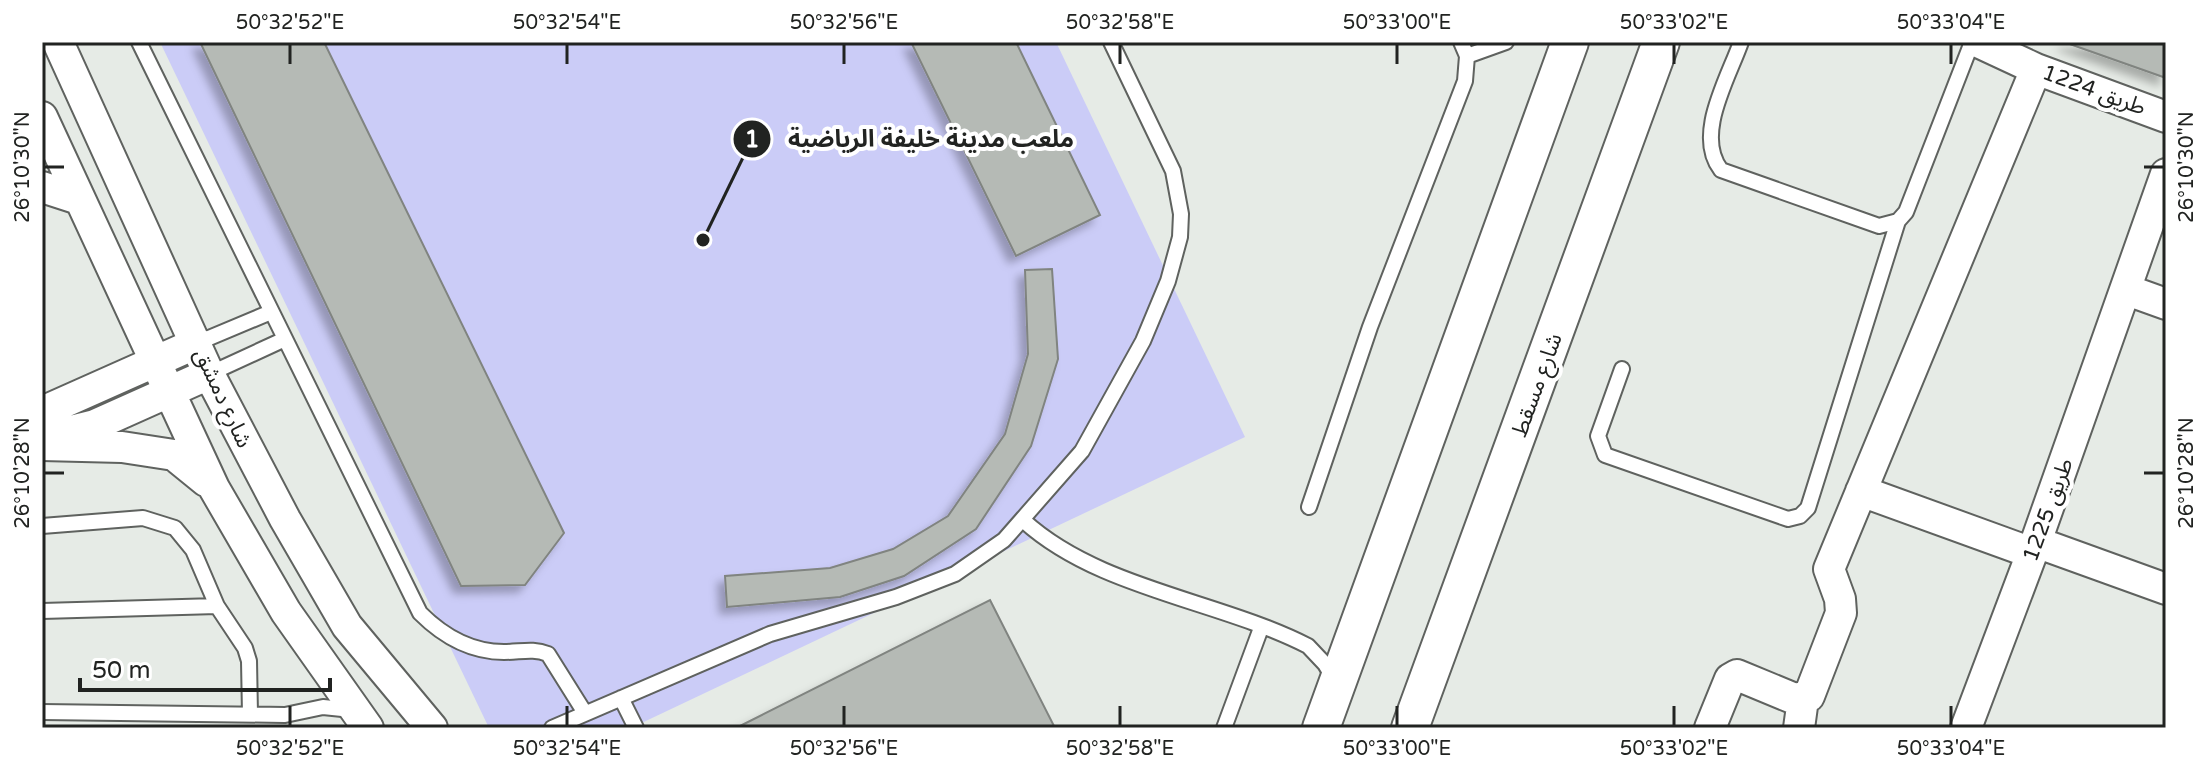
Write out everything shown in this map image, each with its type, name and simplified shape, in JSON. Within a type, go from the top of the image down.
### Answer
[{"type":"street","name":"شارع دمشق","points":[[58,42],[209,374],[278,507],[347,626],[432,728]]},
{"type":"street","points":[[1321,728],[1570,42]]},
{"type":"street","name":"شارع مسقط","points":[[1410,728],[1661,42]]},
{"type":"street","name":"طريق 1224","points":[[1975,42],[2036,69],[2166,117]]},
{"type":"street","points":[[1710,728],[1730,679],[1741,675],[1801,714],[1841,613],[1840,599],[1829,569],[2036,69]]},
{"type":"street","points":[[42,119],[168,395],[214,488],[286,612],[362,720]]},
{"type":"street","name":"طريق 1225","points":[[1966,728],[2034,548],[2166,174]]},
{"type":"street","points":[[42,187],[79,199]]},
{"type":"street","points":[[2127,290],[2166,304]]},
{"type":"street","points":[[42,412],[197,343]]},
{"type":"street","points":[[42,438],[95,425],[168,395],[209,374]]},
{"type":"street","points":[[42,445],[122,447],[174,455],[214,488]]},
{"type":"street","points":[[1861,491],[2166,589]]},
{"type":"lane","points":[[139,42],[420,613],[448,637],[465,644],[492,651],[530,649],[548,654],[556,661],[585,713]]},
{"type":"lane","points":[[552,728],[770,634],[926,587],[982,556],[1024,521],[1082,451],[1143,341],[1168,281],[1180,237],[1181,214],[1173,171],[1111,42]]},
{"type":"lane","points":[[1309,507],[1370,327],[1465,81],[1464,49],[1506,42]]},
{"type":"lane","points":[[1741,42],[1709,139],[1714,161],[1721,170],[1871,225],[1889,225],[1898,221]]},
{"type":"lane","points":[[1622,369],[1598,436],[1605,455],[1788,519],[1800,516],[1808,508],[1898,221],[1906,212],[1975,42]]},
{"type":"lane","points":[[197,343],[271,312]]},
{"type":"lane","points":[[209,374],[285,339]]},
{"type":"lane","points":[[42,526],[143,518],[162,522],[185,538],[217,606],[245,648],[249,661],[250,714]]},
{"type":"lane","points":[[1024,521],[1042,538],[1083,561],[1308,646],[1325,664],[1336,686]]},
{"type":"lane","points":[[42,611],[217,606]]},
{"type":"lane","points":[[1224,728],[1261,628]]},
{"type":"lane","points":[[621,698],[636,728]]},
{"type":"lane","points":[[42,712],[285,715],[323,707],[362,720]]},
{"type":"shaded area","points":[[160,42],[1056,42],[1245,437],[631,728],[489,728]]},
{"type":"building","points":[[200,42],[324,42],[564,533],[525,585],[461,586]]},
{"type":"building","points":[[911,42],[1016,42],[1100,215],[1016,256]]},
{"type":"building","points":[[2064,42],[2166,42],[2166,78]]},
{"type":"building","points":[[1052,269],[1058,359],[1031,446],[976,529],[904,576],[840,597],[727,607],[725,576],[830,568],[893,549],[948,516],[1005,434],[1028,354],[1025,270]]},
{"type":"building","points":[[990,600],[1055,728],[736,728]]},
{"type":"place","name":"ملعب مدينة خليفة الرياضية","points":[[703,240]]}]
